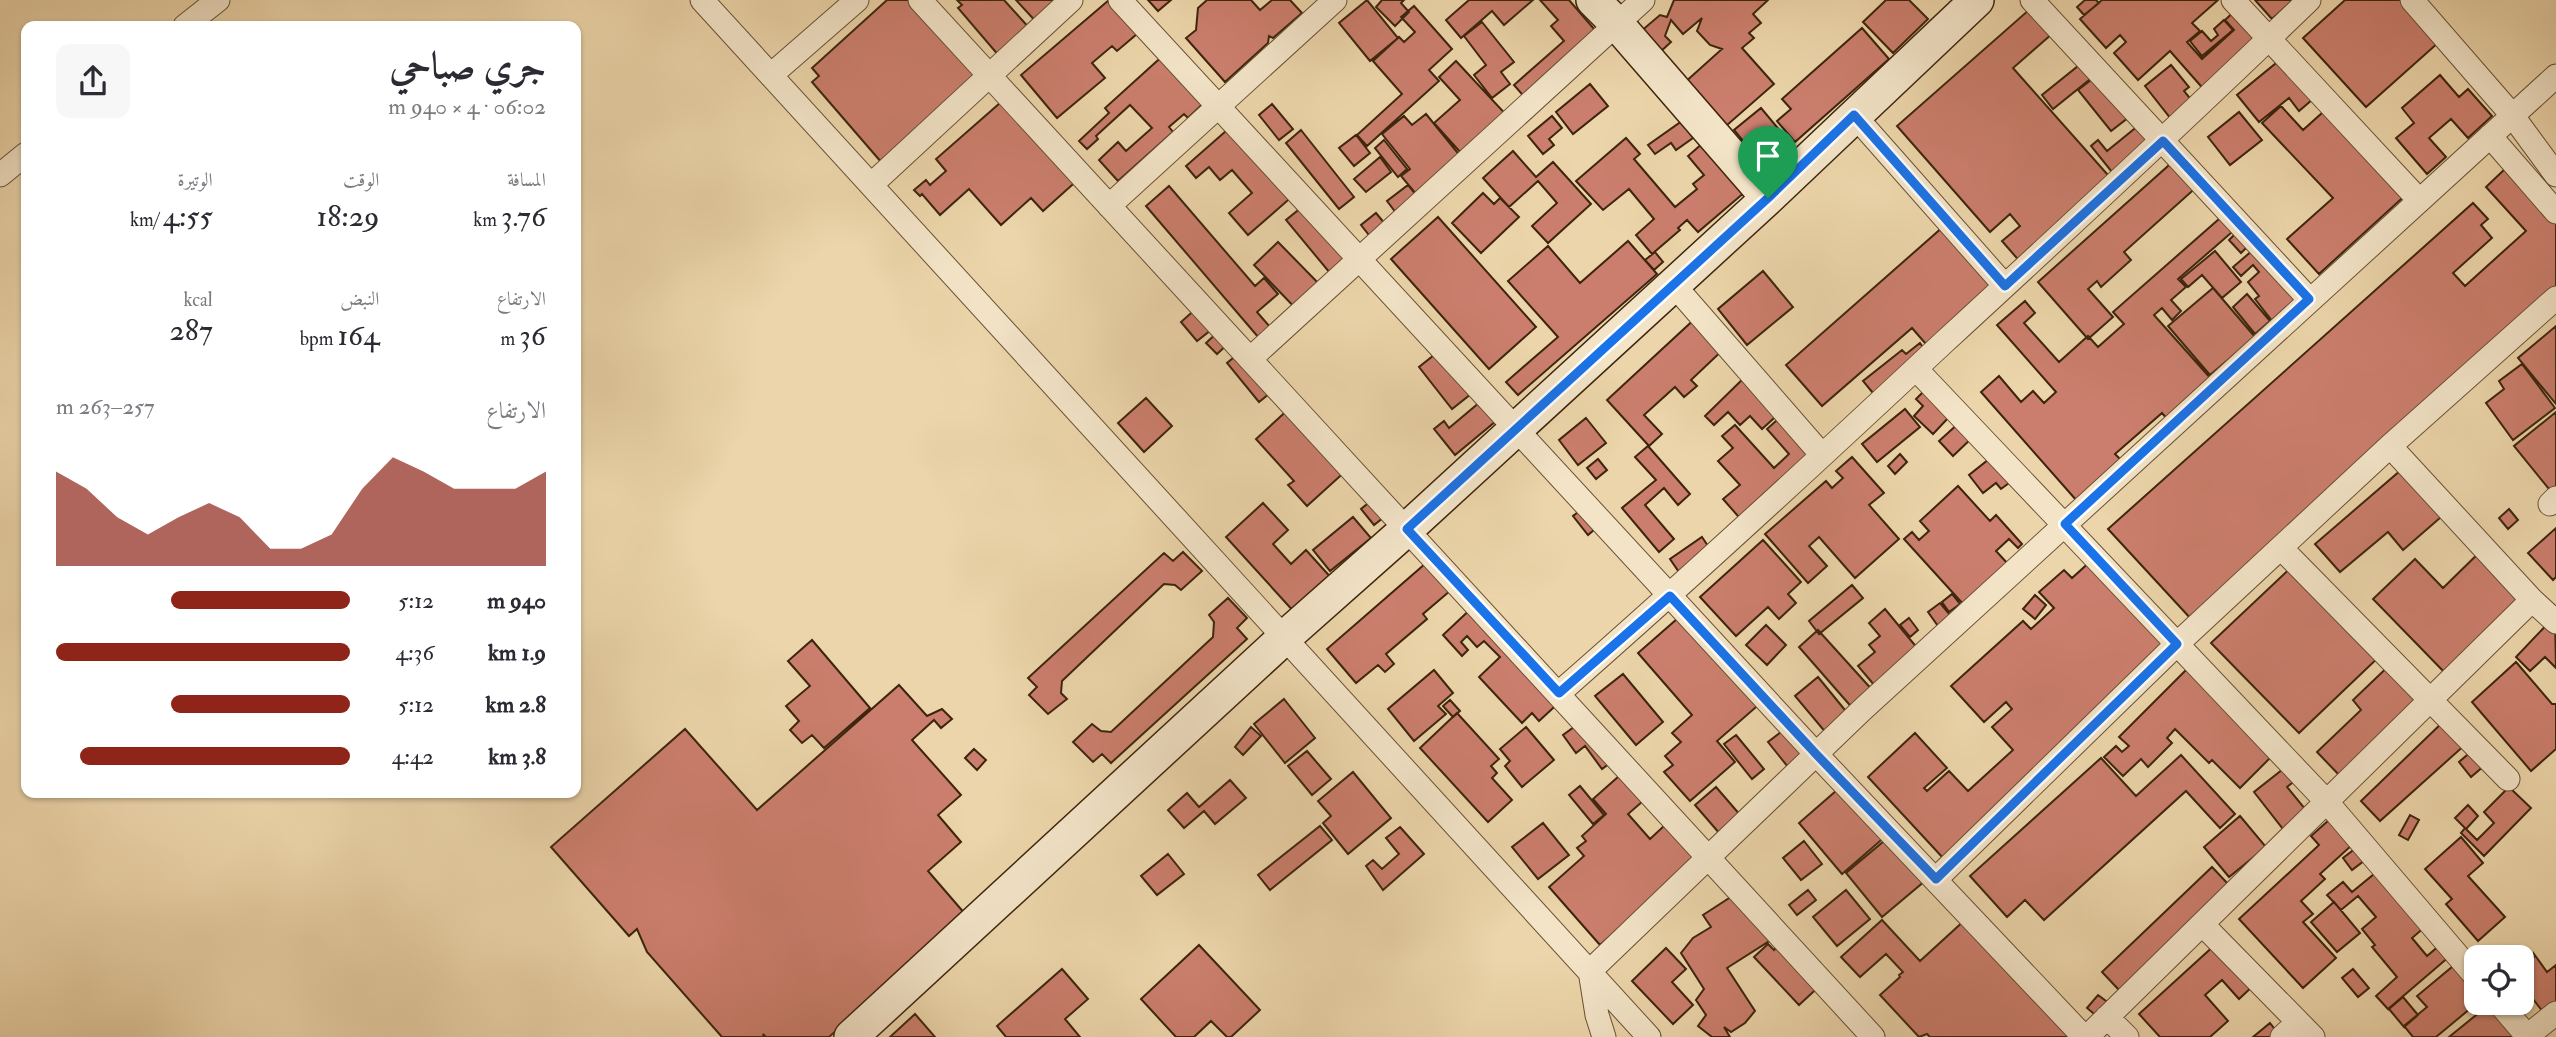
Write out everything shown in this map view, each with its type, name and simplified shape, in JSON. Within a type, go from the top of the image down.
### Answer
[{"type":"main road","points":[[1593,0],[1768,198]]},
{"type":"main road","points":[[851,1037],[1768,198],[1977,0]]},
{"type":"street","points":[[191,21],[218,0]]},
{"type":"street","points":[[702,0],[1649,1037]]},
{"type":"street","points":[[771,75],[857,0]]},
{"type":"street","points":[[920,0],[1873,1037]]},
{"type":"street","points":[[871,185],[1072,0]]},
{"type":"street","points":[[1120,0],[1816,754],[2086,1037],[2532,600]]},
{"type":"street","points":[[1109,206],[1335,0]]},
{"type":"street","points":[[1250,359],[1643,0]]},
{"type":"street","points":[[2032,0],[2309,299]]},
{"type":"street","points":[[2233,0],[2419,200]]},
{"type":"street","points":[[1559,693],[1670,596],[2163,141],[2309,0]]},
{"type":"street","points":[[2412,0],[2512,116],[2556,175]]},
{"type":"street","points":[[1590,971],[1816,754],[2309,299],[2556,76]]},
{"type":"street","points":[[1854,115],[2005,286]]},
{"type":"street","points":[[2490,136],[2556,212]]},
{"type":"street","points":[[0,175],[21,158]]},
{"type":"street","points":[[1673,284],[1822,455]]},
{"type":"street","points":[[1936,879],[2177,644],[2390,446],[2556,298]]},
{"type":"street","points":[[1916,369],[2327,802],[2464,962]]},
{"type":"street","points":[[2390,446],[2532,600],[2556,622]]},
{"type":"street","points":[[2281,548],[2508,779]]},
{"type":"street","points":[[2202,924],[2298,1032]]},
{"type":"street","points":[[1590,971],[1597,1015],[1604,1037]]},
{"type":"street","points":[[2509,1015],[2527,1037],[2556,1013]]},
{"type":"street","points":[[2107,1017],[2127,1037]]},
{"type":"building","points":[[887,0],[911,0],[980,80],[882,163],[812,82],[819,76],[812,68]]},
{"type":"building","points":[[957,0],[1004,0],[1031,30],[1000,57],[958,8],[962,5]]},
{"type":"building","points":[[1016,0],[1069,0],[1040,26]]},
{"type":"building","points":[[1109,0],[1144,28],[1117,51],[1112,46],[1092,63],[1105,78],[1057,118],[1021,75]]},
{"type":"building","points":[[1148,0],[1171,0],[1158,11]]},
{"type":"building","points":[[1207,0],[1251,0],[1260,10],[1272,0],[1290,0],[1302,13],[1273,38],[1269,36],[1268,43],[1225,82],[1186,38],[1196,30],[1198,8]]},
{"type":"building","points":[[1367,0],[1398,38],[1370,61],[1339,23]]},
{"type":"building","points":[[1382,0],[1404,0],[1401,3],[1409,12],[1395,26],[1376,7]]},
{"type":"building","points":[[1469,0],[1533,0],[1504,25],[1492,11],[1461,38],[1446,20]]},
{"type":"building","points":[[1540,0],[1569,0],[1601,37],[1528,101],[1514,85],[1564,41],[1551,26],[1558,20]]},
{"type":"building","points":[[1674,0],[1768,0],[1753,14],[1761,23],[1749,33],[1754,38],[1742,48],[1774,84],[1726,126],[1683,84],[1722,49],[1710,45],[1697,31],[1702,18],[1683,34],[1671,20],[1665,36],[1671,42],[1659,53],[1640,32],[1660,15],[1667,17]]},
{"type":"building","points":[[1886,0],[1909,0],[1928,19],[1893,53],[1863,22]]},
{"type":"building","points":[[2085,0],[2096,0],[2099,3],[2084,15],[2077,7]]},
{"type":"building","points":[[2102,0],[2218,0],[2192,23],[2200,31],[2187,42],[2202,59],[2234,30],[2225,20],[2240,6],[2269,39],[2207,93],[2170,51],[2138,80],[2114,53],[2126,42],[2120,35],[2106,48],[2080,19]]},
{"type":"building","points":[[2255,0],[2293,0],[2272,19]]},
{"type":"building","points":[[2345,0],[2401,0],[2439,42],[2366,107],[2303,38]]},
{"type":"building","points":[[2038,2],[2060,27],[2013,68],[2115,183],[2022,264],[2002,241],[2020,226],[2010,214],[1990,232],[1897,126]]},
{"type":"building","points":[[1414,6],[1452,49],[1429,70],[1439,81],[1367,146],[1357,135],[1402,94],[1373,61],[1399,37],[1404,42],[1415,32],[1401,17]]},
{"type":"building","points":[[2224,20],[2233,30],[2202,56],[2190,41],[2202,31],[2211,41],[2218,35],[2214,29]]},
{"type":"building","points":[[1482,22],[1514,62],[1501,72],[1510,84],[1492,98],[1474,75],[1486,65],[1464,36]]},
{"type":"building","points":[[1862,28],[1889,59],[1795,142],[1777,121],[1791,109],[1782,99]]},
{"type":"building","points":[[1167,52],[1208,99],[1188,118],[1184,114],[1169,127],[1173,132],[1118,181],[1099,160],[1118,142],[1126,151],[1152,128],[1130,105],[1096,136],[1098,139],[1087,149],[1079,141],[1109,113],[1105,108]]},
{"type":"building","points":[[2286,55],[2319,94],[2299,111],[2289,98],[2259,122],[2237,95]]},
{"type":"building","points":[[1456,61],[1512,121],[1461,153],[1434,123],[1460,100],[1439,77]]},
{"type":"building","points":[[2083,62],[2094,76],[2053,109],[2042,95]]},
{"type":"building","points":[[2171,65],[2189,87],[2184,91],[2197,107],[2175,124],[2145,86]]},
{"type":"building","points":[[2100,73],[2133,114],[2111,131],[2078,90]]},
{"type":"building","points":[[2440,75],[2459,97],[2468,89],[2492,116],[2468,138],[2451,119],[2429,138],[2446,157],[2427,174],[2396,138],[2414,123],[2402,108]]},
{"type":"building","points":[[1590,84],[1608,106],[1573,134],[1556,112]]},
{"type":"building","points":[[1008,96],[1081,177],[1043,211],[1031,198],[1001,225],[969,189],[940,215],[922,194],[920,196],[914,190],[926,180],[930,185],[946,171],[936,159]]},
{"type":"building","points":[[1272,104],[1293,129],[1279,140],[1259,115]]},
{"type":"building","points":[[2332,104],[2410,191],[2319,274],[2287,239],[2333,198],[2262,123],[2281,106],[2303,130]]},
{"type":"building","points":[[1761,108],[1796,150],[1769,172],[1734,130]]},
{"type":"building","points":[[2239,112],[2262,140],[2230,165],[2208,137]]},
{"type":"building","points":[[1426,114],[1466,163],[1421,200],[1401,176],[1410,169],[1382,134],[1404,116],[1412,125]]},
{"type":"building","points":[[1552,116],[1562,128],[1549,139],[1554,145],[1543,154],[1528,136]]},
{"type":"building","points":[[1682,121],[1693,138],[1676,150],[1671,143],[1655,154],[1648,145]]},
{"type":"building","points":[[2144,121],[2160,142],[2116,177],[2091,146],[2098,140],[2107,151]]},
{"type":"building","points":[[1234,124],[1295,194],[1248,235],[1229,213],[1252,193],[1232,170],[1220,180],[1209,167],[1196,178],[1186,166]]},
{"type":"building","points":[[1301,130],[1354,197],[1339,209],[1286,143]]},
{"type":"building","points":[[1356,135],[1370,153],[1354,166],[1339,148]]},
{"type":"building","points":[[1626,138],[1640,154],[1634,159],[1675,207],[1697,189],[1693,184],[1704,175],[1688,156],[1703,143],[1745,192],[1698,232],[1687,220],[1678,228],[1680,230],[1652,254],[1636,235],[1654,219],[1629,189],[1603,210],[1576,181]]},
{"type":"building","points":[[1384,140],[1407,169],[1398,177],[1375,148]]},
{"type":"building","points":[[1513,151],[1536,177],[1553,162],[1591,204],[1548,243],[1532,226],[1557,203],[1538,181],[1509,207],[1483,178]]},
{"type":"building","points":[[1380,157],[1391,172],[1366,192],[1354,179]]},
{"type":"building","points":[[2177,158],[2200,184],[2124,252],[2131,260],[2101,287],[2097,281],[2088,289],[2113,317],[2088,339],[2038,282]]},
{"type":"building","points":[[2507,167],[2556,222],[2556,290],[2192,620],[2108,529],[2473,203],[2488,219],[2481,225],[2492,238],[2453,273],[2465,286],[2526,231],[2486,187]]},
{"type":"building","points":[[1408,185],[1424,205],[1403,222],[1387,201]]},
{"type":"building","points":[[1169,186],[1255,286],[1264,278],[1278,294],[1257,312],[1277,335],[1265,345],[1146,206]]},
{"type":"building","points":[[1483,193],[1494,204],[1500,198],[1519,217],[1481,253],[1452,223]]},
{"type":"building","points":[[1307,203],[1355,262],[1335,279],[1286,220]]},
{"type":"building","points":[[2227,212],[2239,226],[2178,279],[2186,287],[2171,300],[2181,311],[2172,320],[2162,308],[2154,315],[2213,381],[2168,420],[2162,413],[2115,454],[2122,461],[2077,501],[1981,392],[1999,376],[2021,402],[2033,391],[2044,403],[2056,392],[1997,325],[2025,301],[2035,313],[2024,323],[2059,362],[2088,336],[2098,347],[2124,324],[2113,312]]},
{"type":"building","points":[[1376,213],[1391,231],[1376,244],[1361,225]]},
{"type":"building","points":[[1438,217],[1536,327],[1489,369],[1391,259]]},
{"type":"building","points":[[1944,226],[2001,291],[1932,351],[1912,328],[1822,406],[1786,365]]},
{"type":"building","points":[[2240,229],[2253,241],[2241,253],[2229,240]]},
{"type":"building","points":[[1628,241],[1657,274],[1518,395],[1506,382],[1558,337],[1508,281],[1548,246],[1580,283]]},
{"type":"building","points":[[1278,242],[1326,291],[1301,314],[1254,265]]},
{"type":"building","points":[[2253,250],[2303,297],[2273,322],[2255,299],[2259,296],[2248,282],[2259,272],[2253,265],[2241,276],[2233,267]]},
{"type":"building","points":[[2215,251],[2241,282],[2222,298],[2202,275],[2188,287],[2181,279]]},
{"type":"building","points":[[1655,252],[1663,262],[1654,270],[1645,260]]},
{"type":"building","points":[[1763,271],[1793,307],[1747,345],[1718,309]]},
{"type":"building","points":[[2213,288],[2255,337],[2210,375],[2168,326]]},
{"type":"building","points":[[2247,294],[2270,321],[2255,334],[2233,307]]},
{"type":"building","points":[[1199,306],[1216,326],[1197,341],[1181,322]]},
{"type":"building","points":[[1699,315],[1727,346],[1691,380],[1697,386],[1684,397],[1675,387],[1644,415],[1662,434],[1649,446],[1607,400]]},
{"type":"building","points":[[2556,326],[2556,404],[2518,358]]},
{"type":"building","points":[[1220,330],[1231,341],[1217,354],[1206,343]]},
{"type":"building","points":[[1920,343],[1929,356],[1877,398],[1863,381],[1902,350],[1906,354]]},
{"type":"building","points":[[1443,348],[1476,390],[1452,409],[1419,367]]},
{"type":"building","points":[[1243,350],[1275,389],[1259,402],[1227,363]]},
{"type":"building","points":[[2522,364],[2555,408],[2513,440],[2486,403],[2504,389],[2499,381]]},
{"type":"building","points":[[1749,373],[1784,409],[1762,429],[1750,416],[1740,425],[1728,412],[1714,425],[1705,416]]},
{"type":"building","points":[[1927,388],[1951,415],[1933,434],[1914,416],[1923,406],[1916,399]]},
{"type":"building","points":[[1486,397],[1502,416],[1455,455],[1434,429],[1444,421],[1449,428]]},
{"type":"building","points":[[1146,398],[1172,426],[1144,452],[1118,423]]},
{"type":"building","points":[[1292,406],[1349,468],[1307,506],[1288,485],[1294,481],[1256,439]]},
{"type":"building","points":[[1905,409],[1920,427],[1877,462],[1862,444]]},
{"type":"building","points":[[1787,411],[1824,454],[1745,524],[1723,499],[1740,485],[1718,461],[1733,448],[1722,436],[1735,425],[1774,468],[1789,454],[1767,429]]},
{"type":"building","points":[[2556,412],[2556,491],[2553,494],[2514,446]]},
{"type":"building","points":[[1586,418],[1606,443],[1578,465],[1559,440]]},
{"type":"building","points":[[1960,422],[1973,437],[1953,456],[1939,441]]},
{"type":"building","points":[[1648,446],[1690,494],[1678,505],[1664,488],[1645,505],[1674,539],[1659,552],[1622,508],[1656,480],[1635,457]]},
{"type":"building","points":[[1900,454],[1907,462],[1895,474],[1888,466]]},
{"type":"building","points":[[1993,456],[2013,480],[2001,489],[1996,483],[1983,493],[1969,475]]},
{"type":"building","points":[[1852,457],[1884,493],[1869,505],[1899,539],[1855,578],[1819,537],[1809,546],[1827,566],[1808,583],[1765,534],[1826,481],[1832,488],[1843,478],[1836,471]]},
{"type":"building","points":[[1598,459],[1607,470],[1596,479],[1587,468]]},
{"type":"building","points":[[2408,464],[2448,511],[2403,550],[2388,532],[2340,572],[2315,544]]},
{"type":"building","points":[[1958,486],[1990,521],[1996,515],[2022,544],[2018,548],[2009,539],[1996,551],[2009,565],[1964,605],[1904,539],[1912,532],[1919,540],[1929,531],[1920,521]]},
{"type":"building","points":[[1376,497],[1389,513],[1374,525],[1361,509]]},
{"type":"building","points":[[1263,503],[1288,530],[1273,544],[1291,564],[1306,550],[1334,581],[1296,614],[1226,537]]},
{"type":"building","points":[[1586,506],[1601,524],[1588,535],[1573,516]]},
{"type":"building","points":[[2509,509],[2518,520],[2508,529],[2499,518]]},
{"type":"building","points":[[1353,517],[1371,538],[1330,571],[1313,550]]},
{"type":"building","points":[[2556,528],[2556,577],[2553,580],[2528,553]]},
{"type":"building","points":[[1702,537],[1712,552],[1681,575],[1670,559]]},
{"type":"building","points":[[1763,540],[1801,582],[1788,594],[1796,603],[1779,619],[1768,607],[1736,636],[1700,597]]},
{"type":"building","points":[[2487,545],[2535,594],[2450,678],[2373,599],[2415,559],[2443,588]]},
{"type":"building","points":[[1183,552],[1202,571],[1181,590],[1175,585],[1164,584],[1062,681],[1061,693],[1067,699],[1048,714],[1029,695],[1037,687],[1028,678],[1164,553],[1173,561]]},
{"type":"building","points":[[1433,557],[1457,585],[1423,614],[1427,619],[1386,654],[1394,664],[1385,672],[1378,665],[1356,683],[1327,649]]},
{"type":"building","points":[[2092,560],[2174,649],[1944,859],[1868,777],[1915,733],[1947,768],[1924,788],[1927,791],[1949,771],[1968,791],[2013,750],[1992,727],[2012,709],[2006,702],[1984,722],[1951,686],[2023,621],[2031,629],[2054,608],[2039,592],[2064,570],[2072,578]]},
{"type":"building","points":[[2297,562],[2383,653],[2299,733],[2211,643]]},
{"type":"building","points":[[1852,585],[1863,598],[1819,634],[1809,621]]},
{"type":"building","points":[[1952,594],[1960,604],[1949,612],[1942,602]]},
{"type":"building","points":[[2035,595],[2046,605],[2035,619],[2023,609]]},
{"type":"building","points":[[1228,598],[1247,618],[1237,628],[1247,639],[1111,763],[1102,754],[1093,762],[1073,742],[1092,724],[1101,731],[1111,732],[1213,637],[1214,622],[1209,615]]},
{"type":"building","points":[[1940,603],[1951,616],[1938,626],[1928,612]]},
{"type":"building","points":[[1476,604],[1565,697],[1539,721],[1532,713],[1522,723],[1479,677],[1500,657],[1484,641],[1477,647],[1467,636],[1461,642],[1468,650],[1462,656],[1443,635]]},
{"type":"building","points":[[1885,609],[1918,649],[1875,686],[1858,666],[1875,652],[1869,645],[1880,636],[1869,623]]},
{"type":"building","points":[[1685,612],[1763,701],[1717,741],[1735,762],[1690,801],[1664,772],[1673,765],[1665,756],[1681,742],[1672,733],[1692,715],[1638,653]]},
{"type":"building","points":[[2555,616],[2556,668],[2545,657],[2530,671],[2516,657]]},
{"type":"building","points":[[1909,618],[1918,630],[1910,637],[1900,625]]},
{"type":"building","points":[[1766,625],[1786,645],[1767,665],[1746,645]]},
{"type":"building","points":[[1818,630],[1875,693],[1855,711],[1799,647]]},
{"type":"building","points":[[812,640],[870,708],[824,748],[812,735],[802,743],[790,730],[799,721],[786,706],[810,686],[788,661]]},
{"type":"building","points":[[2396,659],[2429,692],[2341,777],[2317,752],[2361,710],[2353,700]]},
{"type":"building","points":[[2516,662],[2552,704],[2556,704],[2556,749],[2531,771],[2472,702]]},
{"type":"building","points":[[2191,665],[2276,752],[2240,788],[2212,760],[2209,763],[2175,729],[2167,738],[2172,743],[2148,767],[2141,759],[2123,776],[2104,757],[2116,746],[2122,752],[2129,746],[2119,737]]},
{"type":"building","points":[[1434,670],[1453,693],[1438,706],[1446,714],[1414,741],[1388,709]]},
{"type":"building","points":[[1623,674],[1663,722],[1636,745],[1595,696]]},
{"type":"building","points":[[1818,677],[1849,715],[1827,734],[1795,696]]},
{"type":"building","points":[[899,685],[927,716],[942,709],[952,719],[941,728],[934,720],[912,740],[961,795],[938,815],[961,842],[928,871],[966,915],[829,1037],[766,1037],[763,1034],[764,1037],[722,1037],[647,952],[637,929],[629,936],[551,847],[685,729],[757,810]]},
{"type":"building","points":[[1284,699],[1315,738],[1285,763],[1254,724]]},
{"type":"building","points":[[1450,700],[1460,711],[1453,717],[1443,706]]},
{"type":"building","points":[[1457,713],[1499,759],[1491,766],[1497,773],[1492,778],[1512,800],[1488,822],[1420,748]]},
{"type":"building","points":[[1585,719],[1614,760],[1602,769],[1585,746],[1576,753],[1563,735]]},
{"type":"building","points":[[2445,720],[2467,743],[2380,821],[2361,801]]},
{"type":"building","points":[[1790,725],[1809,750],[1788,767],[1768,742]]},
{"type":"building","points":[[1251,727],[1261,736],[1243,755],[1235,747]]},
{"type":"building","points":[[1526,727],[1554,760],[1522,787],[1505,766],[1510,761],[1500,749]]},
{"type":"building","points":[[1736,735],[1764,769],[1752,779],[1724,744]]},
{"type":"building","points":[[974,749],[986,760],[977,770],[965,758]]},
{"type":"building","points":[[2473,750],[2485,765],[2471,777],[2459,762]]},
{"type":"building","points":[[1307,751],[1331,779],[1312,795],[1288,766]]},
{"type":"building","points":[[2181,755],[2235,814],[2220,828],[2186,791],[2044,920],[2025,900],[2007,917],[1970,876],[2101,758],[2136,796]]},
{"type":"building","points":[[2287,766],[2297,779],[2287,787],[2306,810],[2283,829],[2254,792]]},
{"type":"building","points":[[1627,769],[1650,795],[1628,814],[1650,839],[1664,826],[1646,806],[1704,854],[1600,945],[1549,887],[1584,856],[1577,848],[1586,841],[1582,836],[1606,814],[1593,799]]},
{"type":"building","points":[[1353,772],[1391,818],[1348,854],[1323,823],[1331,816],[1318,801]]},
{"type":"building","points":[[1230,780],[1246,798],[1215,824],[1204,811],[1184,828],[1168,810],[1187,793],[1199,807]]},
{"type":"building","points":[[1844,784],[1887,835],[1842,874],[1799,823]]},
{"type":"building","points":[[1580,786],[1604,815],[1593,824],[1569,795]]},
{"type":"building","points":[[1716,787],[1741,816],[1720,834],[1695,805]]},
{"type":"building","points":[[2509,787],[2531,808],[2484,856],[2461,833],[2465,828],[2455,818],[2468,805],[2478,816],[2466,829],[2477,840],[2494,823],[2484,812]]},
{"type":"building","points":[[2410,815],[2419,820],[2408,840],[2399,835]]},
{"type":"building","points":[[2240,816],[2266,847],[2229,877],[2204,847]]},
{"type":"building","points":[[2329,820],[2352,845],[2320,874],[2325,879],[2301,901],[2313,914],[2303,922],[2336,958],[2303,988],[2239,919],[2319,845],[2311,836]]},
{"type":"building","points":[[1543,823],[1569,855],[1538,879],[1512,847]]},
{"type":"building","points":[[1320,826],[1332,840],[1270,890],[1258,875]]},
{"type":"building","points":[[1400,827],[1424,854],[1383,890],[1366,866],[1373,860],[1382,869],[1399,854],[1386,838]]},
{"type":"building","points":[[1890,836],[1926,880],[1882,917],[1846,873]]},
{"type":"building","points":[[2461,837],[2483,863],[2468,876],[2505,917],[2478,941],[2446,904],[2452,899],[2425,869]]},
{"type":"building","points":[[1804,841],[1822,864],[1801,880],[1783,858]]},
{"type":"building","points":[[2360,845],[2369,857],[2352,870],[2343,858]]},
{"type":"building","points":[[1168,854],[1184,874],[1157,895],[1141,876]]},
{"type":"building","points":[[2212,867],[2229,885],[2119,990],[2102,972]]},
{"type":"building","points":[[2379,870],[2426,926],[2412,938],[2427,956],[2440,945],[2450,956],[2388,1009],[2376,996],[2397,977],[2372,947],[2375,945],[2362,929],[2376,917],[2358,896],[2341,910],[2327,895],[2343,882],[2352,892]]},
{"type":"building","points":[[1808,890],[1816,900],[1797,915],[1789,905]]},
{"type":"building","points":[[1846,890],[1870,919],[1837,946],[1813,917]]},
{"type":"building","points":[[1737,893],[1785,931],[1727,968],[1755,1011],[1745,1023],[1731,1032],[1724,1027],[1730,1037],[1712,1037],[1698,1026],[1706,1015],[1696,1000],[1704,989],[1681,953],[1693,938],[1711,927],[1703,915]]},
{"type":"building","points":[[2334,902],[2360,933],[2337,952],[2311,922]]},
{"type":"building","points":[[1966,919],[2075,1037],[1930,1037],[1927,1034],[1919,1037],[1880,995],[1903,972],[1886,954],[1860,977],[1841,957],[1882,920],[1920,961]]},
{"type":"building","points":[[1785,939],[1825,981],[1799,1005],[1754,957],[1768,944],[1774,950]]},
{"type":"building","points":[[2217,943],[2254,985],[2239,999],[2222,980],[2205,995],[2228,1021],[2210,1037],[2160,1037],[2139,1014]]},
{"type":"building","points":[[1199,945],[1260,1010],[1231,1037],[1227,1037],[1211,1021],[1194,1037],[1176,1037],[1141,999]]},
{"type":"building","points":[[1666,948],[1686,969],[1672,982],[1693,1005],[1673,1024],[1632,981]]},
{"type":"building","points":[[2534,954],[2547,972],[2556,965],[2556,1017],[2550,1021],[2534,1000]]},
{"type":"building","points":[[2458,962],[2464,969],[2464,1014],[2436,1037],[2413,1037],[2404,1026],[2427,1007],[2417,996]]},
{"type":"building","points":[[1062,969],[1088,999],[1065,1019],[1080,1037],[1006,1037],[997,1026]]},
{"type":"building","points":[[2353,969],[2369,988],[2358,997],[2342,978]]},
{"type":"building","points":[[2098,995],[2110,1004],[2099,1018],[2087,1008]]},
{"type":"building","points":[[2403,997],[2418,1015],[2404,1027],[2389,1009]]},
{"type":"building","points":[[915,1014],[935,1037],[890,1037]]},
{"type":"building","points":[[2476,1015],[2501,1015],[2518,1037],[2449,1037]]},
{"type":"building","points":[[2270,1023],[2281,1037],[2253,1037]]},
{"type":"route","points":[[1854,115],[2005,286],[2163,141],[2309,299],[2065,524],[2177,644],[1936,879],[1670,596],[1559,693],[1407,529],[1768,198],[1854,115]]}]
